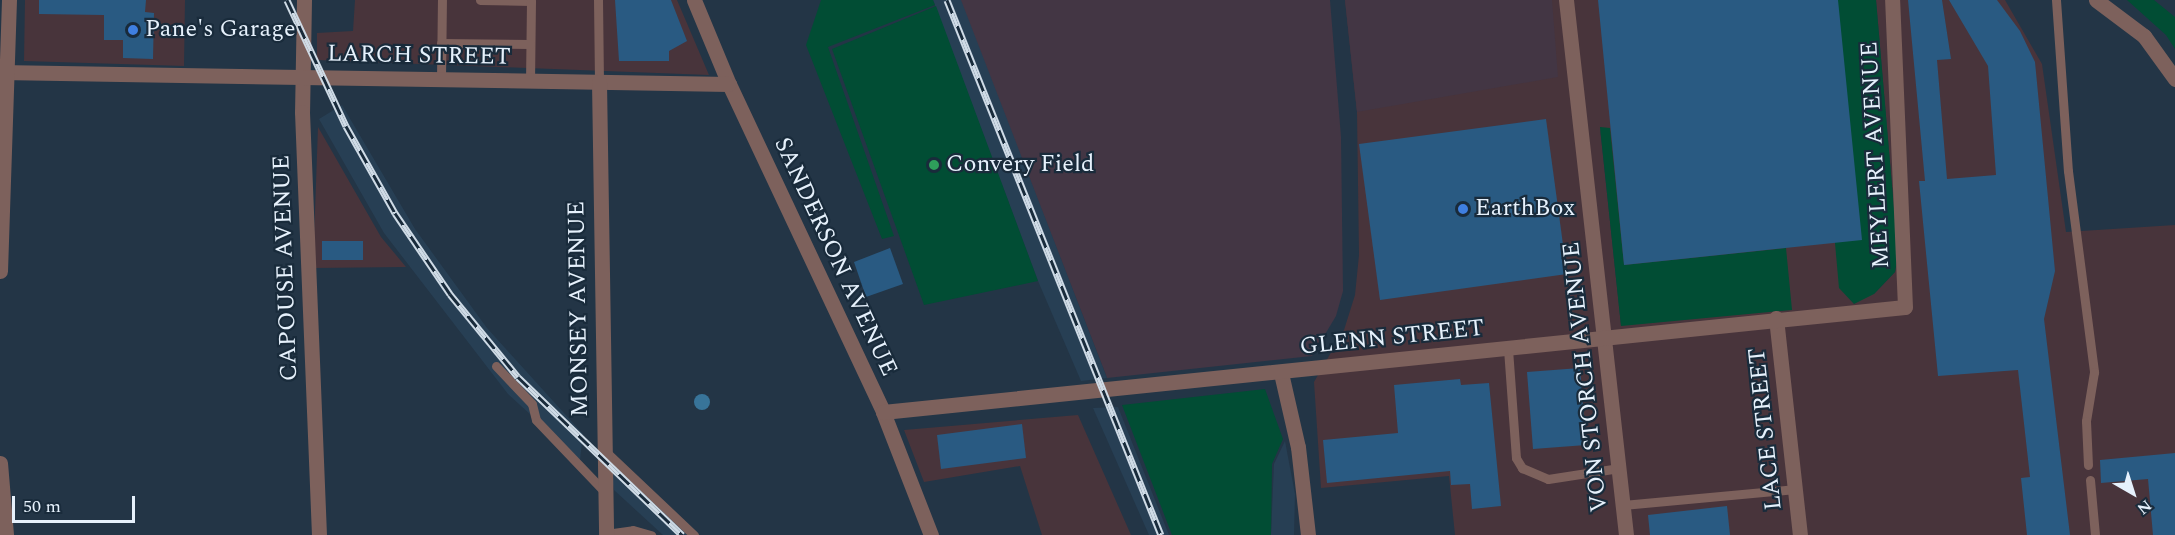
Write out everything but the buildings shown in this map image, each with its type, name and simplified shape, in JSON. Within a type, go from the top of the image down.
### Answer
[{"type":"street","points":[[0,271],[4,72],[9,0]]},
{"type":"street","name":"CAPOUSE AVENUE","points":[[304,0],[303,76],[319,535]]},
{"type":"street","name":"SANDERSON AVENUE","points":[[694,0],[729,84],[883,412],[931,535]]},
{"type":"street","name":"VON STORCH AVENUE","points":[[1566,0],[1606,340],[1626,535]]},
{"type":"street","name":"MEYLERT AVENUE","points":[[1892,0],[1905,307]]},
{"type":"street","points":[[2096,0],[2144,36],[2175,79]]},
{"type":"street","name":"LARCH STREET","points":[[4,72],[729,84]]},
{"type":"street","name":"MONSEY AVENUE","points":[[599,82],[603,490],[606,535]]},
{"type":"street","name":"GLENN STREET","points":[[883,412],[1606,340],[1776,318],[1905,307]]},
{"type":"street","name":"LACE STREET","points":[[1776,318],[1800,535]]},
{"type":"street","points":[[1281,373],[1298,447],[1308,535]]},
{"type":"street","points":[[0,462],[4,526]]},
{"type":"lane","points":[[441,79],[442,0]]},
{"type":"lane","points":[[480,0],[531,1],[530,81]]},
{"type":"lane","points":[[598,0],[599,82]]},
{"type":"lane","points":[[2056,0],[2068,171],[2094,372],[2086,421],[2088,465]]},
{"type":"lane","points":[[441,43],[530,44]]},
{"type":"lane","points":[[1508,349],[1516,458],[1522,468],[1548,479],[1619,468]]},
{"type":"lane","points":[[496,366],[532,404],[536,420],[603,490]]},
{"type":"lane","points":[[603,450],[694,535]]},
{"type":"lane","points":[[2090,480],[2095,535]]},
{"type":"lane","points":[[1623,505],[1795,489]]},
{"type":"lane","points":[[606,535],[633,530],[651,535]]},
{"type":"shaded area","points":[[25,0],[185,0],[184,66],[24,61]]},
{"type":"shaded area","points":[[355,0],[677,0],[709,75],[317,60],[317,33],[353,31]]},
{"type":"shaded area","points":[[933,0],[961,0],[1107,378],[1081,381],[1038,281]]},
{"type":"shaded area","points":[[960,0],[1330,0],[1341,137],[1343,291],[1336,316],[1312,356],[1107,378]]},
{"type":"shaded area","points":[[1345,0],[1838,0],[1874,294],[1895,272],[1898,256],[1876,0],[2005,0],[2042,64],[2066,232],[2175,225],[2175,535],[1455,535],[1449,476],[1321,488],[1314,382],[1344,330],[1355,295],[1359,255],[1357,112]],"holes":[[[1600,127],[1624,265],[1621,325]]]},
{"type":"shaded area","points":[[1345,0],[1552,0],[1558,77],[1357,112]]},
{"type":"shaded area","points":[[342,105],[415,229],[487,328],[583,434],[580,460],[508,394],[384,233],[319,119]]},
{"type":"shaded area","points":[[318,127],[381,237],[406,267],[313,268]]},
{"type":"shaded area","points":[[1118,407],[1169,535],[1149,535],[1093,408]]},
{"type":"shaded area","points":[[1078,415],[1131,535],[1042,535],[1020,466],[924,482],[904,430]]},
{"type":"shaded area","points":[[1285,441],[1295,494],[1294,535],[1271,535],[1274,464]]},
{"type":"shaded area","points":[[609,462],[693,535],[663,535],[614,490]]},
{"type":"green space","points":[[821,0],[933,0],[935,5],[828,47],[894,236],[882,239],[806,45]]},
{"type":"green space","points":[[1838,0],[1876,0],[1898,255],[1895,272],[1874,294],[1854,304],[1839,288],[1835,243]]},
{"type":"green space","points":[[2127,0],[2154,0],[2175,17],[2175,49],[2166,35]]},
{"type":"green space","name":"Convery Field","points":[[936,6],[1038,281],[924,305],[832,49]]},
{"type":"green space","points":[[1600,127],[1610,128],[1624,265],[1786,248],[1792,310],[1621,326]]},
{"type":"green space","points":[[1265,389],[1283,439],[1272,464],[1271,535],[1172,535],[1122,405]]},
{"type":"water","points":[[702,394],[710,402],[702,410],[694,402]]},
{"type":"railway","points":[[287,0],[346,126],[395,213],[450,294],[518,377],[682,535]]},
{"type":"railway","points":[[947,0],[1161,535]]},
{"type":"place","name":"Pane's Garage","points":[[133,30]]},
{"type":"place","name":"Convery Field","points":[[934,165]]},
{"type":"place","name":"EarthBox","points":[[1463,209]]}]
